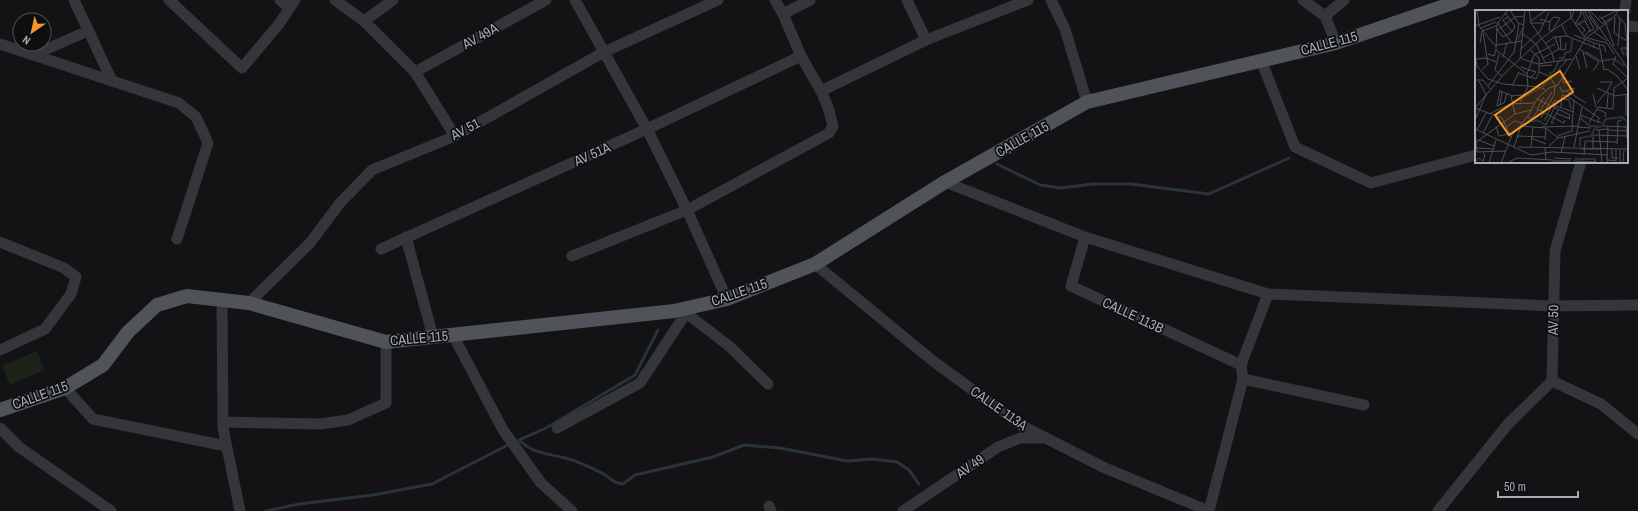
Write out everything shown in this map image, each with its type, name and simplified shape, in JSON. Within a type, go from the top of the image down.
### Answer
[{"type":"main road","name":"CALLE 115","points":[[0,410],[65,388],[103,365],[128,332],[157,305],[187,296],[249,304],[386,342],[688,310],[727,299],[815,264],[945,182],[1087,102],[1336,42],[1462,0]]},
{"type":"street","points":[[74,0],[112,81]]},
{"type":"street","points":[[169,0],[242,68],[279,24],[292,4],[280,0]]},
{"type":"street","points":[[335,0],[364,21],[415,72],[455,136]]},
{"type":"street","points":[[364,21],[393,0]]},
{"type":"street","name":"AV 49A","points":[[415,72],[546,0]]},
{"type":"street","points":[[575,0],[647,129],[687,210],[727,299]]},
{"type":"street","name":"AV 51","points":[[249,304],[310,243],[340,203],[372,170],[455,136],[604,52],[718,0]]},
{"type":"street","points":[[572,256],[687,210],[828,133],[832,126],[828,107],[821,91],[801,56],[783,14],[775,0]]},
{"type":"street","points":[[783,14],[810,0]]},
{"type":"street","points":[[907,0],[926,40]]},
{"type":"street","points":[[821,91],[926,40],[1028,0]]},
{"type":"street","points":[[1051,0],[1065,29],[1087,102]]},
{"type":"street","points":[[1303,0],[1325,16],[1336,42]]},
{"type":"street","points":[[1325,16],[1344,0]]},
{"type":"street","points":[[1625,10],[1626,0]]},
{"type":"street","points":[[1628,26],[1638,27]]},
{"type":"street","points":[[33,55],[88,31]]},
{"type":"street","points":[[0,44],[179,103],[196,117],[208,143],[177,239]]},
{"type":"street","name":"AV 51A","points":[[381,249],[647,129],[801,56]]},
{"type":"street","points":[[1261,60],[1295,148],[1371,183],[1475,156]]},
{"type":"street","name":"AV 50","points":[[1552,381],[1555,251],[1581,163]]},
{"type":"street","points":[[945,182],[1085,237],[1268,294],[1553,306],[1638,305]]},
{"type":"street","points":[[406,237],[432,337]]},
{"type":"street","name":"CALLE 113B","points":[[1085,237],[1071,286],[1241,365]]},
{"type":"street","points":[[0,242],[64,268],[76,277],[71,294],[45,329],[0,350]]},
{"type":"street","name":"CALLE 113A","points":[[815,264],[933,361],[1022,426],[1043,438],[1105,468],[1209,511]]},
{"type":"street","points":[[1209,511],[1243,379],[1241,365],[1268,294]]},
{"type":"street","points":[[222,301],[223,422],[226,446],[240,511]]},
{"type":"street","points":[[557,428],[640,383],[688,310],[729,346],[768,384]]},
{"type":"street","points":[[453,335],[502,430],[541,483],[572,511]]},
{"type":"street","points":[[223,422],[320,424],[348,420],[386,403],[386,342]]},
{"type":"street","points":[[1243,379],[1364,405]]},
{"type":"street","points":[[1438,511],[1508,424],[1552,381],[1601,404],[1638,434]]},
{"type":"street","points":[[65,388],[93,419],[226,446]]},
{"type":"street","points":[[0,428],[19,447],[111,511]]},
{"type":"street","name":"AV 49","points":[[903,511],[998,447],[1020,438],[1043,438]]},
{"type":"shaded area","points":[[37,351],[44,370],[10,385],[2,366]]},
{"type":"waterway","points":[[997,164],[1040,185],[1061,188],[1093,184],[1131,184],[1209,194],[1289,158]]},
{"type":"waterway","points":[[658,330],[635,375],[546,428],[519,440],[535,451],[579,462],[602,473],[613,481],[623,484],[635,475],[713,457],[744,445],[780,448],[847,461],[873,459],[897,462],[909,470],[919,484]]},
{"type":"waterway","points":[[266,511],[299,504],[373,495],[432,484],[506,446]]}]
